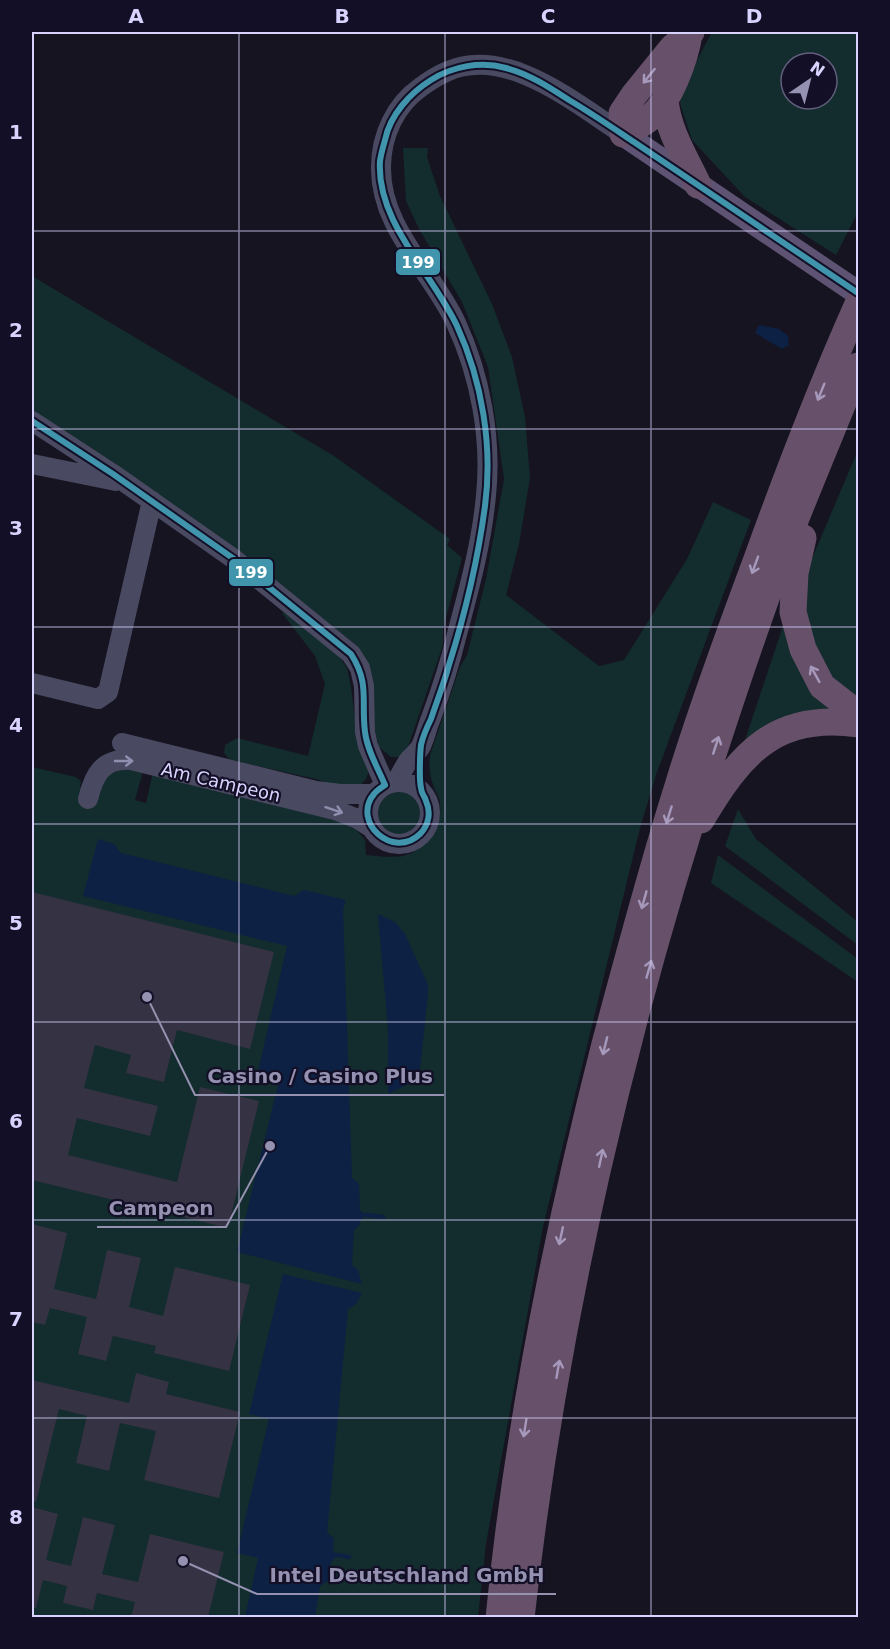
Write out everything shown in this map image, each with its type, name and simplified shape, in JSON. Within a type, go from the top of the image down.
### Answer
[{"type":"highway","points":[[690,33],[685,56],[665,100],[650,118],[623,134],[622,113],[673,47],[690,33]]},
{"type":"highway","points":[[665,100],[672,132],[698,185]]},
{"type":"highway","points":[[521,1617],[528,1551],[549,1419],[577,1271],[612,1109],[641,997],[670,850],[695,798],[728,638],[775,510],[858,304]]},
{"type":"highway","points":[[499,1617],[506,1544],[531,1393],[566,1210],[599,1067],[670,850],[695,798],[793,524],[858,366]]},
{"type":"highway","points":[[840,411],[795,573],[793,612],[803,649],[822,686],[858,712]]},
{"type":"highway","points":[[695,798],[773,735],[794,726],[817,722],[858,724]]},
{"type":"main road","points":[[623,134],[858,293]]},
{"type":"street","points":[[421,792],[421,746],[451,661],[473,572],[486,496],[488,464],[486,430],[470,358],[456,323],[435,284],[402,238],[385,203],[381,186],[381,154],[384,138],[400,108],[414,92],[448,71],[466,66],[486,65],[505,67],[532,77],[623,134]]},
{"type":"street","points":[[32,421],[125,482],[234,560],[351,654],[360,668],[364,686],[363,705],[368,746],[385,787]]},
{"type":"street","points":[[32,464],[125,482]]},
{"type":"street","points":[[32,683],[98,699],[108,692],[152,501]]},
{"type":"street","name":"Am Campeon","points":[[122,743],[316,791],[340,794],[385,787]]},
{"type":"street","points":[[368,746],[380,761],[389,766],[398,767],[407,763]]},
{"type":"street","points":[[385,787],[409,784],[421,792],[426,800],[429,820],[419,836],[410,842],[391,843],[380,837],[372,828],[368,817],[369,805],[421,746]]},
{"type":"street","name":"Am Campeon","points":[[88,799],[95,777],[103,766],[121,759],[131,760],[335,810],[358,819],[372,828]]},
{"type":"green space","points":[[712,32],[858,32],[858,212],[836,255],[745,197],[692,140],[680,103],[681,90]]},
{"type":"green space","points":[[403,148],[428,148],[427,157],[440,196],[492,304],[512,357],[525,417],[530,478],[519,544],[506,595],[599,666],[624,660],[687,559],[713,502],[751,520],[657,772],[640,828],[543,1227],[486,1544],[478,1617],[32,1618],[32,767],[76,777],[81,781],[80,787],[97,791],[102,779],[116,767],[144,768],[135,800],[146,803],[153,772],[321,812],[355,828],[365,840],[366,855],[403,856],[418,849],[431,837],[439,821],[440,802],[431,779],[430,755],[460,667],[467,655],[486,579],[504,479],[488,367],[462,302],[419,229],[406,201]]},
{"type":"green space","points":[[32,276],[334,456],[450,539],[447,545],[462,558],[443,629],[443,645],[406,753],[398,757],[391,757],[379,747],[375,732],[372,680],[368,662],[351,641],[260,568],[32,411]]},
{"type":"green space","points":[[858,450],[858,700],[833,683],[809,638],[804,588],[808,568]]},
{"type":"green space","points":[[288,612],[335,650],[347,668],[359,750],[369,771],[361,784],[334,785],[229,759],[224,753],[225,745],[237,738],[308,756],[325,684],[315,656],[282,613]]},
{"type":"green space","points":[[784,623],[839,712],[744,743]]},
{"type":"green space","points":[[393,789],[403,789],[418,799],[422,813],[421,822],[412,833],[403,837],[393,837],[378,827],[374,818],[374,808],[384,793]]},
{"type":"green space","points":[[738,809],[756,839],[858,922],[858,945],[725,846]]},
{"type":"green space","points":[[718,855],[858,959],[858,982],[711,883]]},
{"type":"water","points":[[759,325],[779,329],[788,336],[789,345],[782,349],[755,333]]},
{"type":"water","points":[[98,839],[114,844],[121,853],[294,896],[304,890],[346,900],[343,910],[352,1178],[359,1184],[360,1210],[366,1215],[354,1230],[352,1265],[358,1270],[362,1284],[237,1252],[279,1081],[257,1076],[287,946],[83,896]]},
{"type":"water","points":[[378,914],[395,922],[405,934],[428,985],[419,1079],[388,1094],[388,1029]]},
{"type":"water","points":[[283,1274],[362,1293],[356,1304],[348,1309],[327,1533],[334,1538],[333,1550],[338,1555],[331,1562],[328,1581],[320,1586],[315,1617],[245,1617],[258,1558],[237,1553],[269,1419],[249,1414]]},
{"type":"building","points":[[32,892],[274,952],[250,1049],[177,1030],[164,1082],[126,1073],[131,1055],[95,1045],[84,1088],[158,1106],[150,1136],[77,1118],[68,1155],[177,1182],[200,1087],[259,1101],[228,1228],[32,1180]]},
{"type":"building","points":[[32,1224],[67,1233],[54,1289],[96,1299],[107,1250],[141,1258],[129,1307],[163,1316],[175,1267],[250,1285],[229,1371],[154,1353],[156,1346],[113,1336],[106,1361],[78,1354],[87,1317],[50,1308],[45,1325],[32,1322]]},
{"type":"building","points":[[136,1373],[169,1382],[166,1394],[240,1412],[219,1498],[144,1480],[156,1431],[120,1423],[109,1471],[76,1463],[87,1416],[59,1409],[36,1502],[32,1501],[32,1380],[129,1403]]},
{"type":"building","points":[[32,1507],[58,1514],[46,1560],[71,1566],[83,1517],[115,1525],[102,1574],[138,1582],[150,1534],[224,1552],[208,1617],[131,1617],[135,1602],[97,1593],[93,1610],[63,1603],[67,1586],[43,1580],[36,1608],[32,1608]]},
{"type":"waterway","points":[[366,1215],[383,1217]]},
{"type":"waterway","points":[[338,1555],[349,1557]]},
{"type":"transit line","name":"199","points":[[385,785],[375,793],[368,805],[371,826],[388,840],[398,843],[409,841],[420,834],[428,818],[428,805],[420,784],[421,745],[445,678],[466,606],[479,546],[485,506],[488,460],[479,391],[466,347],[447,306],[396,226],[381,183],[380,161],[388,131],[396,113],[409,98],[423,85],[440,75],[467,66],[497,66],[523,74],[602,121],[858,293]]},
{"type":"transit line","name":"199","points":[[32,421],[113,474],[234,559],[351,654],[363,683],[366,739],[385,785]]},
{"type":"place","name":"Casino / Casino Plus","points":[[147,997]]},
{"type":"place","name":"Campeon","points":[[270,1146]]},
{"type":"place","name":"Intel Deutschland GmbH","points":[[183,1561]]}]
